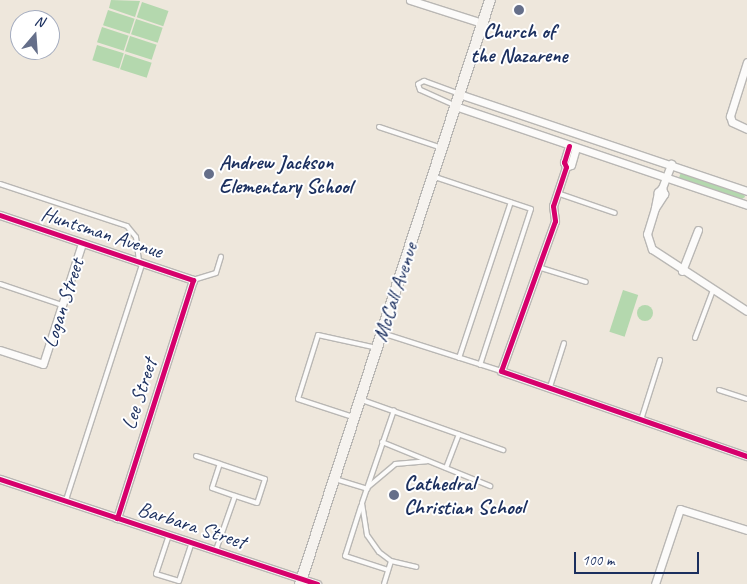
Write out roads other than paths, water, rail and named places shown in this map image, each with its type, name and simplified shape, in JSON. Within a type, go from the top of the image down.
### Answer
[{"type":"main road","name":"McCall Avenue","points":[[300,581],[490,0]]},
{"type":"street","points":[[410,0],[482,24]]},
{"type":"street","points":[[747,62],[731,112],[732,122],[747,128]]},
{"type":"street","points":[[460,94],[747,191]]},
{"type":"street","points":[[455,106],[747,205]]},
{"type":"street","points":[[576,133],[572,147],[564,162],[566,167],[553,206],[555,220],[501,371],[549,390],[747,456]]},
{"type":"street","points":[[670,164],[662,188],[658,192],[648,242],[655,253],[747,311]]},
{"type":"street","name":"Huntsman Avenue","points":[[0,214],[193,280]]},
{"type":"street","points":[[682,271],[698,230]]},
{"type":"street","name":"Logan Street","points":[[0,350],[43,364],[82,243]]},
{"type":"street","name":"Lee Street","points":[[117,518],[193,280]]},
{"type":"street","name":"Barbara Street","points":[[0,479],[216,550],[300,581],[317,584]]},
{"type":"street","points":[[655,584],[680,509],[747,530]]},
{"type":"lane","points":[[455,106],[420,90],[418,84],[424,82],[460,94]]},
{"type":"lane","points":[[379,127],[442,148]]},
{"type":"lane","points":[[432,176],[531,209],[480,365]]},
{"type":"lane","points":[[0,184],[127,226],[136,237],[141,262],[66,501]]},
{"type":"lane","points":[[557,193],[615,213]]},
{"type":"lane","points":[[459,358],[511,202]]},
{"type":"lane","points":[[193,280],[216,273],[221,257]]},
{"type":"lane","points":[[538,267],[586,282]]},
{"type":"lane","points":[[0,284],[62,305]]},
{"type":"lane","points":[[695,338],[713,290]]},
{"type":"lane","points":[[382,333],[501,371]]},
{"type":"lane","points":[[353,418],[298,399],[318,336],[377,348]]},
{"type":"lane","points":[[549,390],[564,343]]},
{"type":"lane","points":[[640,420],[660,360]]},
{"type":"lane","points":[[719,390],[747,399]]},
{"type":"lane","points":[[360,399],[504,450]]},
{"type":"lane","points":[[388,570],[345,556],[394,410]]},
{"type":"lane","points":[[446,468],[459,434]]},
{"type":"lane","points":[[382,442],[490,486]]},
{"type":"lane","points":[[196,456],[220,464],[265,479],[257,503],[212,488],[220,464]]},
{"type":"lane","points":[[367,488],[395,464],[416,460],[436,464]]},
{"type":"lane","points":[[334,478],[367,488]]},
{"type":"lane","points":[[216,550],[235,496]]},
{"type":"lane","points":[[362,504],[367,534],[379,552],[391,561],[416,567]]},
{"type":"lane","points":[[168,535],[156,574],[171,579],[179,581],[192,542]]},
{"type":"lane","points":[[384,584],[391,561]]},
{"type":"place","name":"Church of the Nazarene","points":[[519,10]]},
{"type":"place","name":"Andrew Jackson Elementary School","points":[[209,174]]},
{"type":"place","name":"Cathedral Christian School","points":[[394,495]]}]
